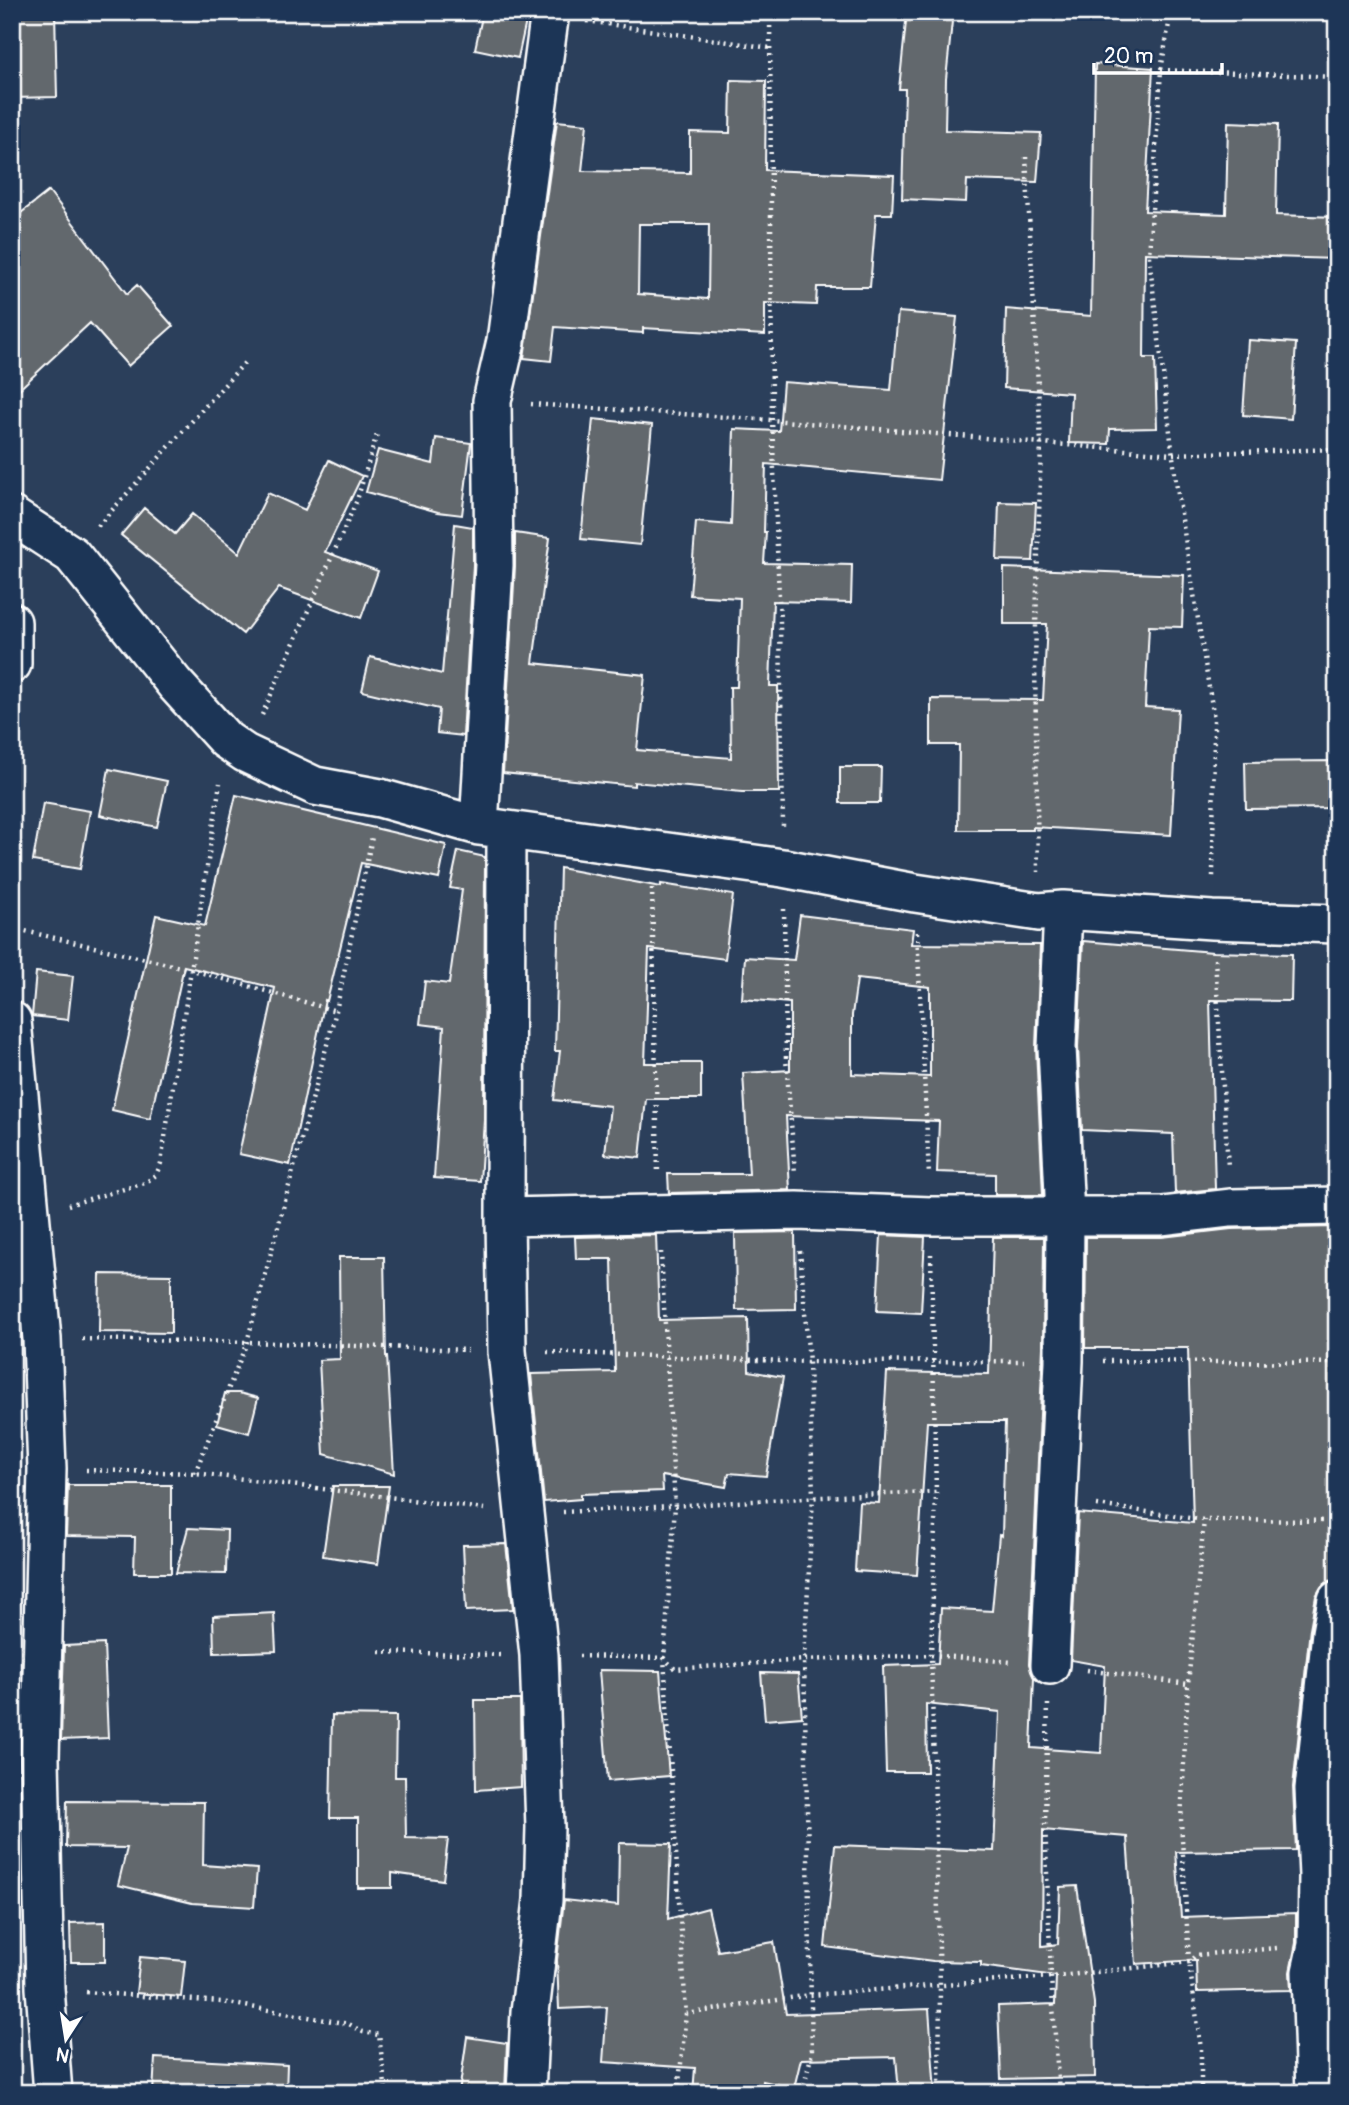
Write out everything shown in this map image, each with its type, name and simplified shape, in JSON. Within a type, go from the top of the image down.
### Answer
[{"type":"street","points":[[526,2093],[530,2012],[543,1900],[545,1827],[538,1656],[507,1351],[493,828],[492,401],[506,341],[550,14]]},
{"type":"street","points":[[12,516],[72,555],[175,684],[236,747],[315,786],[380,798],[493,828],[783,868],[915,893],[1051,911],[1212,920],[1337,923]]},
{"type":"street","points":[[12,622],[12,664]]},
{"type":"street","points":[[1050,1665],[1064,1361],[1065,1216],[1051,911]]},
{"type":"street","points":[[12,1021],[42,1339],[47,1468],[40,1759],[45,1988],[53,2093]]},
{"type":"street","points":[[505,1217],[797,1211],[931,1216],[1162,1216],[1230,1208],[1337,1206]]},
{"type":"street","points":[[1315,2093],[1311,1972],[1317,1945],[1318,1876],[1314,1789],[1337,1600]]},
{"type":"path","points":[[770,12],[772,420],[780,622],[786,1059],[809,1362],[813,1496],[804,1660],[811,2053],[802,2093]]},
{"type":"path","points":[[1171,12],[1161,70],[1149,256],[1172,454],[1214,719],[1212,920],[1230,1208]]},
{"type":"path","points":[[550,14],[770,48]]},
{"type":"path","points":[[1161,70],[1337,77]]},
{"type":"path","points":[[1026,157],[1041,443],[1035,662],[1051,911]]},
{"type":"path","points":[[72,555],[245,362]]},
{"type":"path","points":[[492,401],[772,420],[1172,454],[1337,449]]},
{"type":"path","points":[[32,1216],[145,1183],[156,1175],[161,1163],[190,968],[236,747],[357,500],[377,434]]},
{"type":"path","points":[[195,1473],[247,1342],[336,1011],[380,798]]},
{"type":"path","points":[[651,850],[659,1215],[675,1506],[664,1658],[686,2014],[678,2093]]},
{"type":"path","points":[[915,893],[931,1216],[936,1492],[931,1655],[940,1985],[939,2093]]},
{"type":"path","points":[[12,928],[190,968],[336,1011]]},
{"type":"path","points":[[42,1339],[247,1342],[809,1362],[932,1360],[1337,1363]]},
{"type":"path","points":[[47,1468],[195,1473],[523,1514],[813,1496],[936,1492]]},
{"type":"path","points":[[1058,1499],[1204,1520],[1337,1521]]},
{"type":"path","points":[[1201,2093],[1201,2049],[1189,1962],[1181,1821],[1188,1685],[1204,1520]]},
{"type":"path","points":[[379,1652],[664,1658],[675,1669],[931,1655],[1050,1665],[1188,1685]]},
{"type":"path","points":[[1050,1665],[1045,1821],[1059,2093]]},
{"type":"path","points":[[686,2014],[810,1995],[1051,1978],[1189,1962],[1196,1955],[1317,1945]]},
{"type":"path","points":[[45,1988],[222,2002],[349,2024],[363,2032],[379,2035],[386,2093]]},
{"type":"building","points":[[12,12],[55,12],[57,97],[12,98]]},
{"type":"building","points":[[483,12],[528,12],[518,58],[475,49]]},
{"type":"building","points":[[907,12],[953,12],[946,79],[945,130],[1041,133],[1037,182],[967,180],[966,202],[902,199],[905,89],[899,89]]},
{"type":"building","points":[[1095,64],[1153,68],[1145,211],[1226,214],[1228,122],[1278,124],[1276,215],[1337,217],[1337,259],[1145,253],[1144,358],[1155,358],[1157,428],[1110,429],[1109,444],[1069,443],[1071,393],[1004,388],[1006,309],[1091,316]]},
{"type":"building","points":[[731,80],[766,81],[765,170],[894,175],[892,214],[876,214],[870,287],[817,287],[816,305],[765,303],[765,335],[643,328],[643,333],[555,327],[551,361],[524,358],[557,121],[587,124],[582,171],[690,173],[690,132],[730,133]],"holes":[[[639,224],[709,224],[708,299],[638,294]]]},
{"type":"building","points":[[49,191],[127,294],[137,285],[173,326],[128,366],[90,323],[12,396],[12,220]]},
{"type":"building","points":[[898,312],[957,317],[939,480],[766,464],[764,563],[852,565],[851,603],[773,601],[770,686],[778,686],[779,792],[742,792],[634,782],[634,786],[503,773],[515,533],[550,538],[533,663],[645,675],[637,750],[731,758],[730,687],[737,687],[740,598],[690,595],[696,522],[731,525],[734,429],[779,431],[783,382],[891,390]]},
{"type":"building","points":[[1248,340],[1296,343],[1291,419],[1243,415]]},
{"type":"building","points":[[593,419],[652,425],[640,545],[581,539]]},
{"type":"building","points":[[436,438],[471,443],[462,515],[438,512],[366,492],[378,450],[433,464]]},
{"type":"building","points":[[329,460],[362,476],[325,552],[378,571],[361,618],[279,588],[243,634],[121,535],[144,508],[175,534],[192,514],[239,553],[268,493],[305,510]]},
{"type":"building","points":[[999,502],[1036,503],[1033,561],[997,560]]},
{"type":"building","points":[[455,524],[473,527],[463,736],[437,733],[439,709],[362,691],[370,657],[442,674]]},
{"type":"building","points":[[1004,568],[1184,575],[1182,627],[1149,626],[1145,707],[1178,709],[1171,835],[1033,827],[1033,830],[958,830],[959,745],[931,745],[931,699],[1043,700],[1047,624],[1004,624]]},
{"type":"building","points":[[1337,761],[1337,808],[1246,809],[1245,762]]},
{"type":"building","points":[[840,767],[881,767],[880,803],[840,803]]},
{"type":"building","points":[[109,769],[167,781],[157,827],[100,815]]},
{"type":"building","points":[[236,795],[446,845],[439,879],[361,863],[327,1001],[325,1000],[290,1165],[239,1154],[275,988],[184,966],[150,1119],[112,1110],[156,915],[205,926]]},
{"type":"building","points":[[43,803],[90,811],[80,869],[33,861]]},
{"type":"building","points":[[458,851],[485,857],[484,1120],[480,1181],[434,1178],[444,1027],[420,1024],[425,981],[449,984],[462,890],[450,888]]},
{"type":"building","points":[[560,868],[661,887],[661,884],[733,895],[725,959],[649,949],[645,1063],[701,1063],[701,1099],[646,1099],[640,1158],[605,1154],[610,1106],[554,1100],[560,1051],[555,1051]]},
{"type":"building","points":[[800,915],[913,929],[911,944],[1040,945],[1036,1048],[1043,1195],[995,1195],[995,1174],[937,1172],[939,1121],[786,1116],[790,1190],[669,1193],[668,1174],[749,1174],[743,1073],[790,1070],[790,1003],[742,999],[745,957],[794,960]],"holes":[[[857,979],[930,987],[930,1077],[852,1074],[852,1015]]]},
{"type":"building","points":[[1083,941],[1213,952],[1292,954],[1291,1001],[1210,1000],[1215,1189],[1175,1193],[1173,1134],[1082,1130],[1078,1047]]},
{"type":"building","points":[[36,972],[73,976],[68,1020],[32,1016]]},
{"type":"building","points":[[1334,1227],[1332,1519],[1337,1519],[1337,1580],[1329,1581],[1321,1587],[1316,1596],[1310,1629],[1293,1787],[1296,1850],[1176,1852],[1181,1917],[1296,1913],[1296,1943],[1290,1972],[1291,1990],[1197,1992],[1196,1960],[1136,1964],[1127,1837],[1043,1830],[1042,1946],[1058,1944],[1060,1887],[1077,1886],[1094,2003],[1095,2077],[1001,2079],[998,2006],[1055,2004],[1056,1976],[981,1966],[981,1962],[933,1961],[825,1947],[835,1845],[994,1851],[1000,1712],[926,1704],[927,1772],[886,1772],[883,1666],[938,1664],[941,1608],[992,1611],[999,1535],[1002,1536],[1005,1422],[927,1422],[917,1575],[855,1571],[859,1502],[879,1503],[887,1372],[989,1374],[993,1237],[1044,1237],[1043,1347],[1029,1664],[1034,1678],[1031,1748],[1101,1753],[1105,1666],[1071,1660],[1078,1513],[1193,1523],[1188,1348],[1085,1348],[1086,1237],[1162,1237],[1231,1229]]},
{"type":"building","points":[[795,1232],[796,1309],[736,1310],[735,1233]]},
{"type":"building","points":[[656,1235],[659,1320],[748,1318],[749,1371],[783,1377],[766,1476],[729,1473],[726,1487],[662,1476],[663,1491],[581,1494],[581,1499],[544,1502],[531,1374],[615,1372],[612,1259],[576,1259],[575,1237]]},
{"type":"building","points":[[881,1235],[925,1237],[921,1313],[877,1311]]},
{"type":"building","points":[[339,1257],[384,1257],[386,1356],[394,1474],[324,1454],[319,1360],[340,1359]]},
{"type":"building","points":[[100,1274],[171,1275],[171,1333],[99,1332]]},
{"type":"building","points":[[225,1393],[258,1398],[249,1433],[217,1424]]},
{"type":"building","points":[[68,1485],[171,1485],[171,1573],[134,1573],[135,1537],[66,1536]]},
{"type":"building","points":[[333,1486],[389,1486],[378,1564],[323,1556]]},
{"type":"building","points":[[188,1528],[227,1530],[226,1574],[176,1573]]},
{"type":"building","points":[[506,1544],[513,1609],[466,1611],[463,1545]]},
{"type":"building","points":[[274,1613],[276,1651],[214,1653],[213,1616]]},
{"type":"building","points":[[104,1644],[108,1738],[61,1740],[64,1646]]},
{"type":"building","points":[[599,1670],[660,1671],[669,1776],[608,1781]]},
{"type":"building","points":[[761,1673],[798,1674],[802,1717],[765,1720]]},
{"type":"building","points":[[475,1700],[520,1700],[521,1787],[476,1790]]},
{"type":"building","points":[[332,1715],[396,1716],[395,1777],[405,1777],[406,1838],[448,1839],[443,1880],[392,1873],[392,1888],[358,1888],[358,1818],[330,1818]]},
{"type":"building","points":[[67,1801],[204,1802],[203,1865],[257,1869],[254,1907],[192,1903],[118,1885],[127,1848],[66,1847]]},
{"type":"building","points":[[619,1843],[671,1844],[668,1919],[708,1908],[718,1951],[774,1942],[786,2014],[929,2009],[935,2093],[899,2093],[896,2057],[801,2059],[794,2088],[763,2081],[762,2093],[693,2093],[695,2068],[603,2062],[607,2007],[559,2009],[557,1960],[564,1900],[618,1906]]},
{"type":"building","points":[[105,1922],[105,1962],[71,1962],[70,1923]]},
{"type":"building","points":[[140,1957],[185,1961],[181,1997],[136,1993]]},
{"type":"building","points":[[467,2037],[507,2043],[505,2093],[459,2093]]},
{"type":"building","points":[[155,2058],[287,2065],[286,2093],[153,2093]]}]
